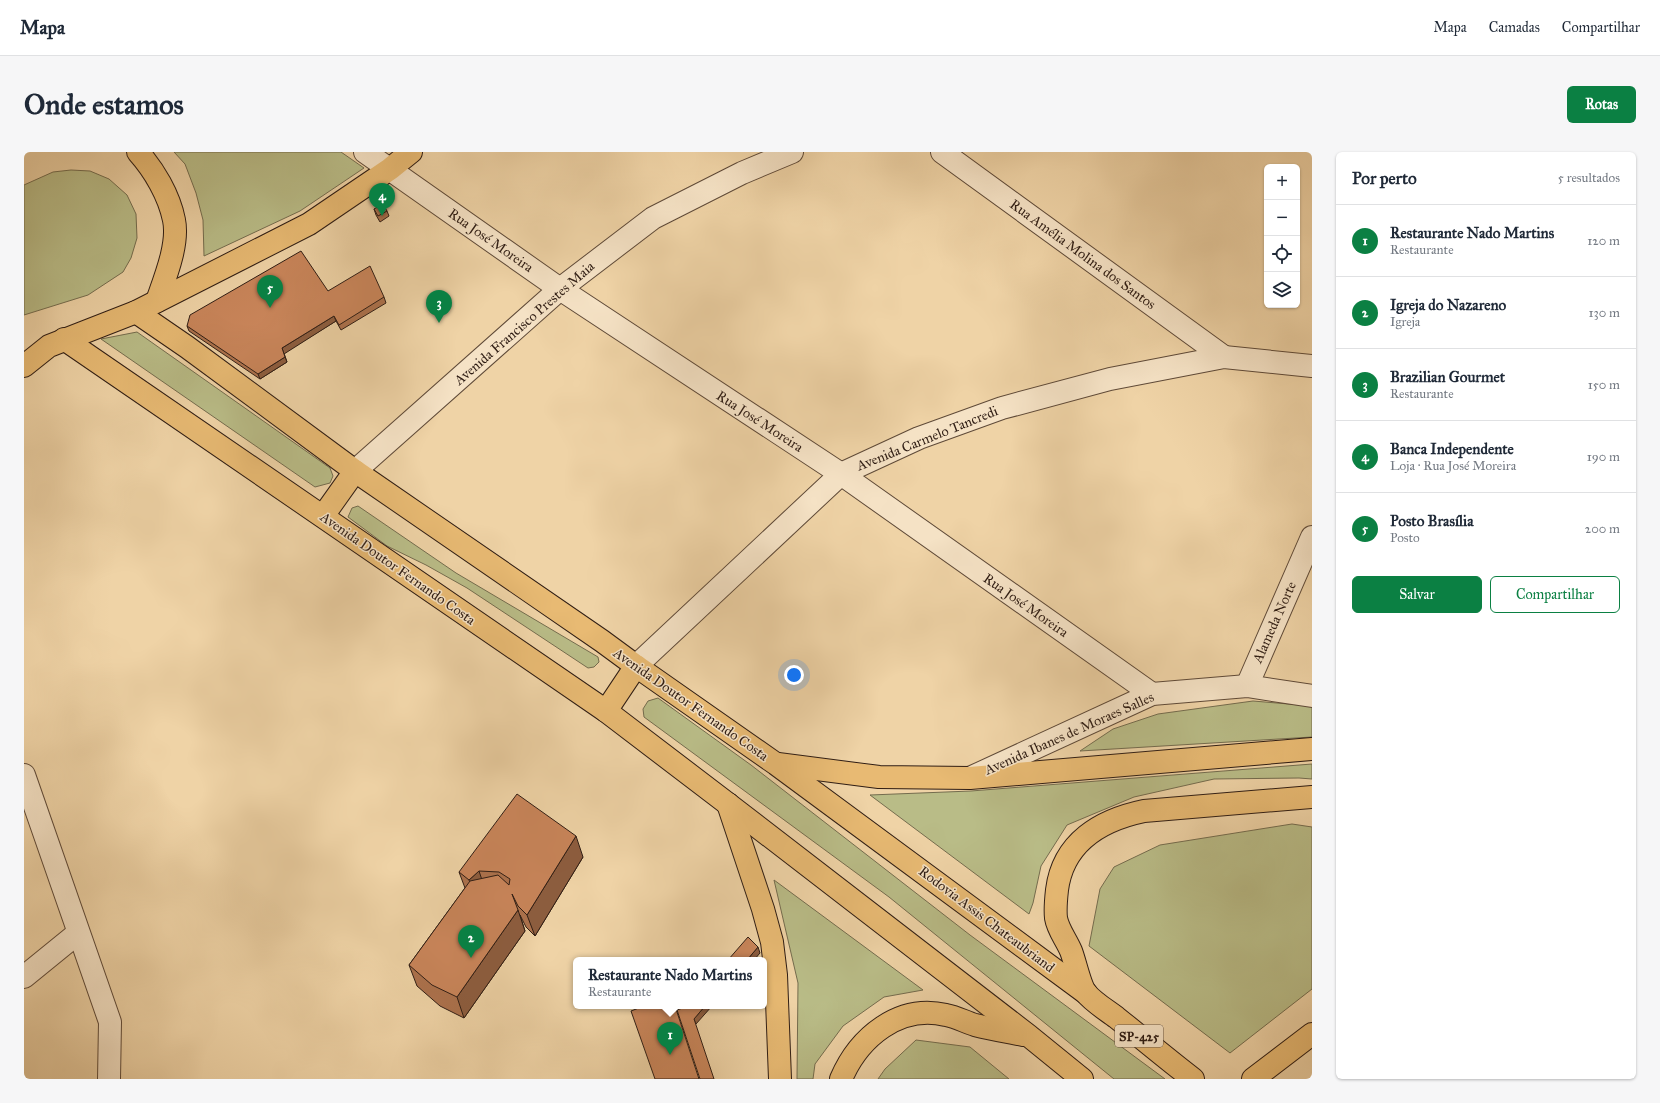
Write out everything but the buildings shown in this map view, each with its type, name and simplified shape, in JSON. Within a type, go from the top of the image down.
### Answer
[{"type":"main road","points":[[138,152],[148,164],[159,182],[174,220],[174,241],[166,278],[157,301]]},
{"type":"main road","points":[[24,366],[49,346],[136,312],[309,224],[390,169],[411,152]]},
{"type":"main road","name":"Avenida Doutor Fernando Costa","points":[[136,312],[355,471],[602,641],[776,764]]},
{"type":"main road","name":"Avenida Doutor Fernando Costa","points":[[64,339],[606,711],[728,804]]},
{"type":"main road","points":[[323,516],[355,471]]},
{"type":"main road","points":[[606,711],[636,666]]},
{"type":"main road","name":"Avenida Ibanes de Moraes Salles","points":[[776,764],[880,776],[970,778],[1312,749]]},
{"type":"main road","name":"Rodovia Assis Chateaubriand","points":[[776,764],[1086,993],[1193,1079]]},
{"type":"main road","points":[[1086,993],[1070,949],[1062,935],[1056,918],[1058,881],[1062,869],[1071,852],[1081,840],[1095,829],[1108,822],[1128,814],[1144,811],[1312,797]]},
{"type":"main road","points":[[728,804],[1029,1036],[1082,1079]]},
{"type":"main road","points":[[728,804],[763,909],[772,942],[776,976],[780,1079]]},
{"type":"main road","points":[[841,1079],[853,1056],[865,1042],[887,1023],[903,1016],[918,1013],[946,1014],[975,1025],[1029,1036]]},
{"type":"main road","points":[[1259,1075],[1312,1034]]},
{"type":"street","name":"Rua José Moreira","points":[[365,152],[560,289],[841,474],[1152,694]]},
{"type":"street","name":"Avenida Francisco Prestes Maia","points":[[355,471],[560,289],[653,218],[742,173],[792,152]]},
{"type":"street","name":"Rua Amélia Molina dos Santos","points":[[942,152],[1224,357]]},
{"type":"street","name":"Avenida Carmelo Tancredi","points":[[636,666],[841,474],[919,438],[1002,408],[1110,379],[1224,357],[1312,366]]},
{"type":"street","name":"Alameda Norte","points":[[1247,686],[1312,537]]},
{"type":"street","name":"Avenida Ibanes de Moraes Salles","points":[[970,778],[1152,694],[1247,686],[1312,696]]},
{"type":"street","points":[[24,775],[110,1022],[109,1079]]},
{"type":"street","points":[[24,977],[78,933]]},
{"type":"green space","points":[[174,152],[341,152],[364,168],[300,211],[204,256],[203,220],[196,193],[185,164]]},
{"type":"green space","points":[[71,170],[90,171],[109,179],[127,195],[136,214],[137,238],[131,258],[123,272],[88,295],[24,315],[24,185],[53,172]]},
{"type":"green space","points":[[137,332],[330,468],[333,476],[330,483],[315,487],[101,339]]},
{"type":"green space","points":[[358,506],[456,573],[598,657],[599,662],[594,667],[588,668],[467,588],[426,565],[387,546],[348,517],[352,508]]},
{"type":"green space","points":[[658,698],[751,765],[970,935],[1165,1079],[1114,1079],[889,897],[644,717],[643,709],[648,701]]},
{"type":"green space","points":[[1253,701],[1312,706],[1312,737],[1080,751],[1113,729],[1158,714]]},
{"type":"green space","points":[[1312,764],[1312,779],[1214,779],[1134,797],[1067,825],[1041,866],[1033,903],[1029,914],[870,795],[971,791]]},
{"type":"green space","points":[[1292,824],[1312,827],[1312,989],[1230,1053],[1089,946],[1100,889],[1114,867],[1160,845]]},
{"type":"green space","points":[[774,880],[923,990],[884,997],[843,1026],[815,1064],[813,1079],[797,1079],[798,983]]},
{"type":"green space","points":[[916,1040],[970,1047],[1009,1079],[878,1079],[885,1069]]},
{"type":"place","name":"Banca Independente","points":[[382,216]]},
{"type":"place","name":"Posto Brasília","points":[[270,308]]},
{"type":"place","name":"Brazilian Gourmet","points":[[439,323]]},
{"type":"place","name":"Igreja do Nazareno","points":[[471,958]]},
{"type":"place","name":"Restaurante Nado Martins","points":[[670,1055]]}]
